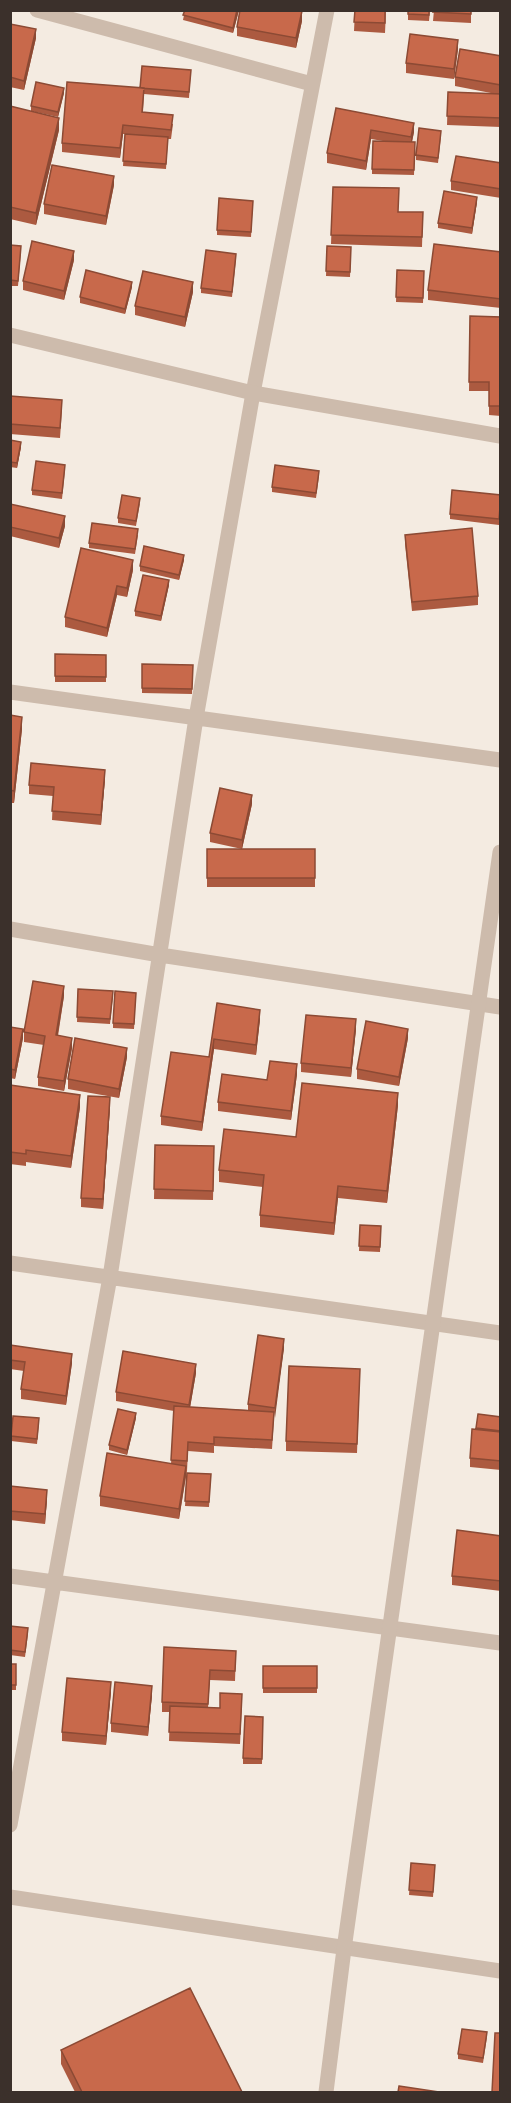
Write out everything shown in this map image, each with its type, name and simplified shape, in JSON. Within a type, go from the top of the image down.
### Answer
[{"type":"street","points":[[37,10],[312,84]]},
{"type":"street","points":[[10,1825],[110,1277],[196,718],[253,393],[327,10]]},
{"type":"street","points":[[10,335],[253,393],[501,436]]},
{"type":"street","points":[[10,692],[501,760]]},
{"type":"street","points":[[326,2092],[344,1948],[501,852]]},
{"type":"street","points":[[10,929],[160,955],[501,1007]]},
{"type":"street","points":[[10,1263],[501,1333]]},
{"type":"street","points":[[10,1576],[501,1643]]},
{"type":"street","points":[[10,1897],[501,1971]]},
{"type":"building","points":[[185,10],[237,10],[233,28],[183,15]]},
{"type":"building","points":[[240,10],[302,11],[296,38],[237,27]]},
{"type":"building","points":[[355,10],[385,10],[385,23],[354,22]]},
{"type":"building","points":[[408,10],[429,10],[429,15],[408,14]]},
{"type":"building","points":[[434,10],[471,10],[471,14],[433,12]]},
{"type":"building","points":[[10,24],[36,29],[24,81],[10,77]]},
{"type":"building","points":[[410,34],[458,40],[454,69],[406,63]]},
{"type":"building","points":[[460,49],[501,56],[501,85],[455,77]]},
{"type":"building","points":[[142,66],[191,70],[189,92],[140,88]]},
{"type":"building","points":[[36,82],[64,88],[58,112],[31,106]]},
{"type":"building","points":[[67,82],[144,88],[142,112],[173,115],[171,130],[123,125],[120,148],[62,143]]},
{"type":"building","points":[[448,92],[501,94],[501,118],[447,116]]},
{"type":"building","points":[[10,106],[59,118],[36,213],[10,207]]},
{"type":"building","points":[[336,108],[414,123],[411,137],[371,130],[366,161],[327,153]]},
{"type":"building","points":[[419,128],[441,131],[438,158],[416,155]]},
{"type":"building","points":[[125,134],[168,137],[166,164],[123,161]]},
{"type":"building","points":[[373,141],[415,142],[414,170],[372,169]]},
{"type":"building","points":[[456,156],[501,163],[501,189],[451,181]]},
{"type":"building","points":[[52,165],[114,176],[106,216],[44,204]]},
{"type":"building","points":[[333,187],[399,188],[398,212],[423,212],[422,237],[331,235]]},
{"type":"building","points":[[444,191],[477,197],[472,228],[438,223]]},
{"type":"building","points":[[219,198],[253,201],[251,232],[217,230]]},
{"type":"building","points":[[32,241],[74,251],[64,291],[23,281]]},
{"type":"building","points":[[434,244],[501,252],[501,299],[428,290]]},
{"type":"building","points":[[10,245],[21,246],[18,281],[10,280]]},
{"type":"building","points":[[327,246],[351,247],[350,272],[326,271]]},
{"type":"building","points":[[206,250],[236,254],[232,292],[201,288]]},
{"type":"building","points":[[86,270],[132,282],[125,309],[80,297]]},
{"type":"building","points":[[397,270],[424,271],[423,298],[396,297]]},
{"type":"building","points":[[143,271],[193,282],[185,317],[135,306]]},
{"type":"building","points":[[470,316],[501,317],[501,406],[489,406],[489,382],[469,382]]},
{"type":"building","points":[[10,396],[62,400],[60,428],[10,424]]},
{"type":"building","points":[[10,440],[21,442],[17,463],[10,462]]},
{"type":"building","points":[[36,461],[65,465],[62,493],[32,490]]},
{"type":"building","points":[[275,465],[319,471],[316,493],[272,487]]},
{"type":"building","points":[[452,490],[501,495],[499,519],[450,514]]},
{"type":"building","points":[[122,495],[140,498],[136,521],[118,518]]},
{"type":"building","points":[[10,504],[65,516],[59,538],[10,527]]},
{"type":"building","points":[[92,523],[138,529],[135,549],[89,543]]},
{"type":"building","points":[[472,528],[478,596],[412,602],[405,535]]},
{"type":"building","points":[[144,546],[184,555],[179,575],[140,566]]},
{"type":"building","points":[[81,548],[133,560],[127,588],[117,586],[107,628],[65,617]]},
{"type":"building","points":[[143,575],[169,580],[161,616],[135,611]]},
{"type":"building","points":[[55,654],[106,655],[106,677],[55,676]]},
{"type":"building","points":[[142,664],[193,665],[192,689],[142,688]]},
{"type":"building","points":[[10,715],[22,717],[14,791],[10,790]]},
{"type":"building","points":[[31,763],[105,770],[101,815],[52,811],[54,787],[29,785]]},
{"type":"building","points":[[220,788],[252,795],[242,840],[210,833]]},
{"type":"building","points":[[207,849],[315,849],[315,878],[207,878]]},
{"type":"building","points":[[33,981],[64,986],[56,1035],[72,1038],[64,1081],[38,1077],[45,1036],[24,1032]]},
{"type":"building","points":[[78,989],[113,991],[110,1019],[77,1017]]},
{"type":"building","points":[[115,991],[136,993],[134,1024],[113,1023]]},
{"type":"building","points":[[217,1003],[260,1010],[256,1045],[214,1039],[202,1122],[161,1116],[171,1052],[209,1057]]},
{"type":"building","points":[[306,1015],[356,1019],[351,1068],[301,1063]]},
{"type":"building","points":[[366,1021],[408,1029],[399,1077],[357,1069]]},
{"type":"building","points":[[10,1027],[23,1029],[15,1070],[10,1069]]},
{"type":"building","points":[[75,1038],[127,1048],[119,1089],[68,1079]]},
{"type":"building","points":[[270,1061],[297,1064],[291,1111],[218,1102],[222,1074],[267,1080]]},
{"type":"building","points":[[302,1083],[398,1093],[387,1191],[338,1186],[334,1223],[260,1215],[264,1175],[219,1170],[224,1129],[296,1137]]},
{"type":"building","points":[[10,1085],[80,1095],[71,1156],[26,1150],[26,1154],[10,1152]]},
{"type":"building","points":[[88,1096],[110,1097],[103,1199],[81,1198]]},
{"type":"building","points":[[155,1145],[214,1146],[213,1191],[154,1189]]},
{"type":"building","points":[[360,1225],[381,1226],[380,1247],[359,1246]]},
{"type":"building","points":[[258,1335],[284,1339],[275,1408],[248,1404]]},
{"type":"building","points":[[10,1345],[72,1354],[66,1396],[21,1389],[25,1362],[10,1360]]},
{"type":"building","points":[[123,1351],[196,1364],[189,1405],[116,1392]]},
{"type":"building","points":[[289,1366],[360,1369],[357,1444],[286,1441]]},
{"type":"building","points":[[174,1406],[274,1412],[272,1440],[214,1437],[214,1444],[188,1442],[187,1461],[171,1460]]},
{"type":"building","points":[[118,1409],[136,1413],[127,1450],[109,1445]]},
{"type":"building","points":[[478,1414],[501,1417],[501,1431],[476,1428]]},
{"type":"building","points":[[13,1416],[39,1418],[37,1439],[11,1436]]},
{"type":"building","points":[[472,1429],[501,1432],[501,1461],[470,1458]]},
{"type":"building","points":[[107,1453],[186,1466],[179,1509],[100,1496]]},
{"type":"building","points":[[187,1473],[211,1474],[209,1502],[185,1501]]},
{"type":"building","points":[[10,1486],[47,1490],[45,1514],[10,1511]]},
{"type":"building","points":[[457,1530],[501,1536],[501,1581],[452,1576]]},
{"type":"building","points":[[10,1626],[28,1628],[25,1652],[10,1650]]},
{"type":"building","points":[[164,1647],[236,1651],[235,1671],[210,1670],[208,1704],[162,1702]]},
{"type":"building","points":[[10,1664],[16,1664],[16,1685],[10,1685]]},
{"type":"building","points":[[263,1666],[317,1666],[317,1688],[263,1688]]},
{"type":"building","points":[[67,1678],[111,1682],[106,1736],[62,1732]]},
{"type":"building","points":[[115,1682],[152,1686],[148,1727],[111,1723]]},
{"type":"building","points":[[220,1693],[242,1694],[240,1734],[169,1732],[170,1706],[220,1708]]},
{"type":"building","points":[[245,1716],[263,1717],[262,1759],[243,1758]]},
{"type":"building","points":[[411,1863],[435,1865],[433,1892],[409,1890]]},
{"type":"building","points":[[190,1988],[242,2092],[82,2092],[61,2050]]},
{"type":"building","points":[[462,2029],[487,2032],[483,2058],[458,2054]]},
{"type":"building","points":[[495,2033],[501,2033],[501,2092],[492,2092]]},
{"type":"building","points":[[399,2086],[439,2092],[398,2092]]}]
